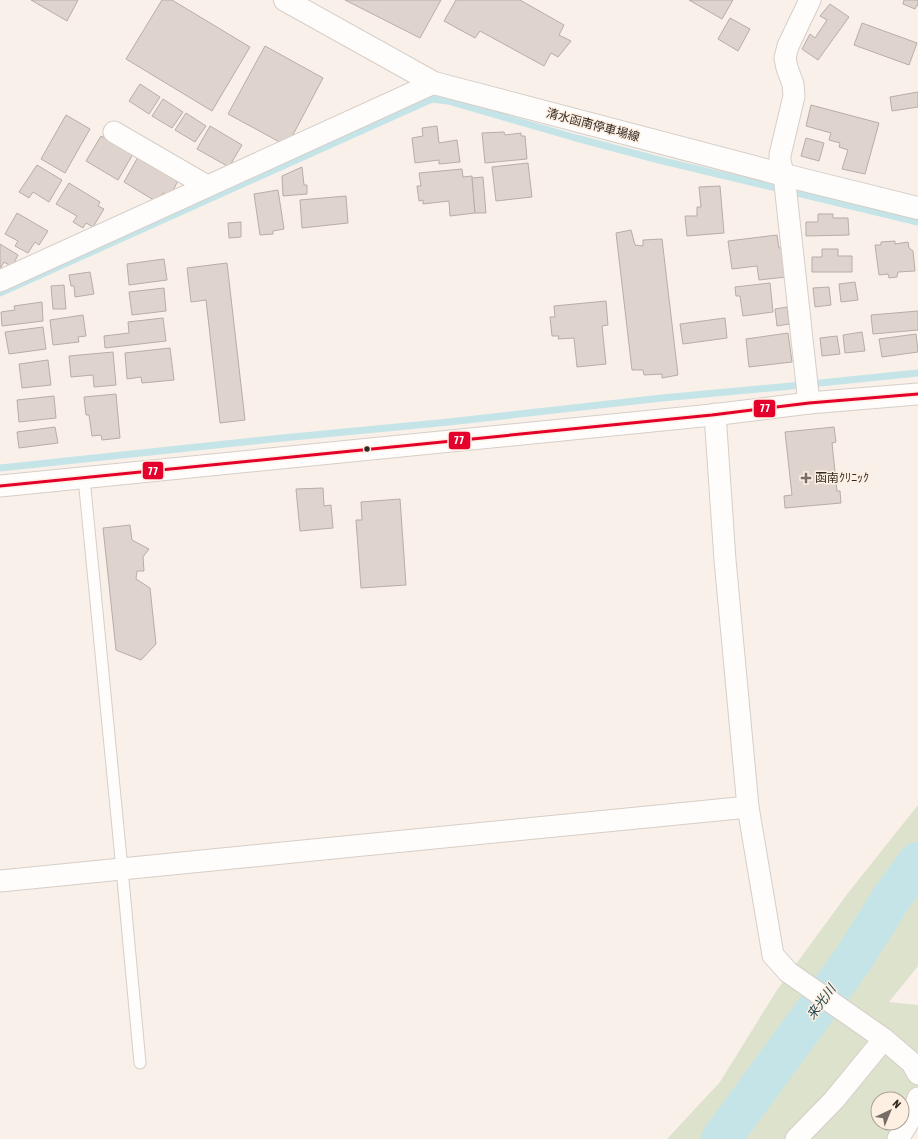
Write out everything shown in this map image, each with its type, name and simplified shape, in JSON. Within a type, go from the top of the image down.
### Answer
[{"type":"main road","name":"清水函南停車場線","points":[[285,0],[434,83],[784,175],[918,208]]},
{"type":"street","points":[[809,403],[784,175],[780,162],[780,155],[794,96],[793,84],[785,58],[788,46],[810,0]]},
{"type":"street","points":[[0,281],[434,83]]},
{"type":"street","points":[[114,132],[207,186]]},
{"type":"street","points":[[1,480],[84,478],[715,414],[809,403],[918,394]]},
{"type":"street","points":[[715,414],[725,560],[748,807],[773,955],[788,972],[878,1035],[912,1063],[918,1074]]},
{"type":"street","points":[[0,881],[748,807]]},
{"type":"street","points":[[796,1139],[834,1100],[878,1035]]},
{"type":"street","points":[[898,1139],[912,1116],[918,1098]]},
{"type":"lane","points":[[84,478],[140,1063]]},
{"type":"green space","points":[[918,805],[918,966],[889,1002],[918,1005],[918,1104],[910,1114],[910,1091],[870,1091],[870,1131],[896,1131],[889,1139],[667,1139],[720,1082],[777,990],[848,893]]},
{"type":"building","points":[[31,0],[78,0],[67,21]]},
{"type":"building","points":[[162,0],[172,0],[250,47],[212,111],[126,59]]},
{"type":"building","points":[[345,0],[441,0],[420,38]]},
{"type":"building","points":[[456,0],[520,0],[564,25],[559,35],[571,41],[558,57],[551,53],[544,66],[480,31],[475,38],[444,21]]},
{"type":"building","points":[[689,0],[733,0],[722,19]]},
{"type":"building","points":[[904,0],[918,0],[918,6],[917,5],[915,9],[903,4]]},
{"type":"building","points":[[830,4],[849,17],[818,60],[802,49],[810,34],[815,38],[827,20],[820,16]]},
{"type":"building","points":[[730,18],[750,29],[738,51],[718,39]]},
{"type":"building","points":[[862,23],[917,43],[909,65],[854,45]]},
{"type":"building","points":[[265,46],[323,78],[287,146],[228,114]]},
{"type":"building","points":[[140,84],[160,97],[149,114],[129,101]]},
{"type":"building","points":[[918,92],[918,107],[892,111],[890,97]]},
{"type":"building","points":[[163,99],[183,112],[172,128],[152,116]]},
{"type":"building","points":[[811,105],[879,123],[865,174],[842,169],[848,150],[839,147],[840,143],[829,140],[831,133],[806,126]]},
{"type":"building","points":[[186,113],[206,126],[195,142],[175,130]]},
{"type":"building","points":[[66,115],[90,129],[65,173],[41,159]]},
{"type":"building","points":[[210,126],[242,145],[229,167],[197,149]]},
{"type":"building","points":[[437,126],[439,143],[457,140],[460,162],[439,164],[439,160],[415,163],[412,138],[423,136],[422,128]]},
{"type":"building","points":[[504,132],[505,135],[521,133],[521,136],[525,136],[527,159],[485,163],[482,133]]},
{"type":"building","points":[[101,136],[133,154],[118,180],[86,161]]},
{"type":"building","points":[[806,138],[824,143],[819,161],[801,156]]},
{"type":"building","points":[[138,157],[179,179],[170,196],[163,193],[157,202],[124,182]]},
{"type":"building","points":[[528,163],[532,197],[496,201],[492,167]]},
{"type":"building","points":[[37,165],[62,180],[49,202],[33,192],[29,198],[19,192]]},
{"type":"building","points":[[302,167],[304,185],[307,185],[307,194],[283,196],[282,176]]},
{"type":"building","points":[[462,169],[463,177],[472,176],[475,213],[450,216],[449,201],[423,204],[423,200],[419,201],[417,186],[421,186],[419,173]]},
{"type":"building","points":[[483,177],[486,213],[475,213],[472,178]]},
{"type":"building","points":[[69,183],[100,202],[98,206],[104,209],[93,227],[86,223],[83,228],[73,222],[77,216],[56,204]]},
{"type":"building","points":[[720,186],[724,233],[687,236],[685,216],[697,216],[697,207],[701,207],[699,187]]},
{"type":"building","points":[[278,190],[284,229],[273,231],[273,234],[260,235],[254,194]]},
{"type":"building","points":[[346,196],[348,223],[302,228],[300,200]]},
{"type":"building","points":[[17,213],[48,231],[39,245],[35,242],[28,253],[15,246],[18,241],[5,234]]},
{"type":"building","points":[[818,214],[833,214],[833,218],[848,218],[849,235],[806,236],[806,222],[818,222]]},
{"type":"building","points":[[241,222],[241,237],[229,238],[228,223]]},
{"type":"building","points":[[631,230],[635,245],[643,246],[643,240],[662,239],[678,375],[662,378],[662,374],[644,375],[643,370],[632,370],[616,233]]},
{"type":"building","points":[[777,235],[779,248],[782,248],[786,277],[759,280],[757,266],[732,269],[728,241]]},
{"type":"building","points":[[895,241],[895,244],[908,242],[909,248],[913,251],[915,271],[898,272],[897,277],[889,278],[888,274],[879,275],[875,245],[881,245],[881,242]]},
{"type":"building","points":[[0,244],[18,255],[12,267],[4,262],[0,269]]},
{"type":"building","points":[[822,249],[838,249],[838,256],[852,256],[852,272],[812,272],[812,257],[822,257]]},
{"type":"building","points":[[164,259],[167,280],[129,285],[127,264]]},
{"type":"building","points":[[227,263],[245,420],[220,423],[206,300],[191,302],[187,268]]},
{"type":"building","points":[[90,272],[94,294],[75,297],[74,286],[71,286],[69,275]]},
{"type":"building","points":[[855,282],[858,300],[841,302],[839,284]]},
{"type":"building","points":[[770,283],[773,312],[743,316],[740,296],[736,296],[735,287]]},
{"type":"building","points":[[64,285],[66,309],[53,309],[51,286]]},
{"type":"building","points":[[829,287],[831,305],[815,307],[813,288]]},
{"type":"building","points":[[164,288],[166,311],[132,315],[129,292]]},
{"type":"building","points":[[606,301],[608,325],[602,326],[606,364],[577,367],[574,338],[558,339],[559,336],[552,336],[550,317],[555,317],[554,306]]},
{"type":"building","points":[[42,302],[43,321],[2,326],[1,312],[15,310],[14,306]]},
{"type":"building","points":[[787,307],[789,324],[777,326],[775,309]]},
{"type":"building","points":[[918,311],[918,330],[873,334],[871,315]]},
{"type":"building","points":[[83,315],[86,336],[78,337],[79,342],[53,345],[50,320]]},
{"type":"building","points":[[163,318],[166,341],[105,348],[104,336],[129,333],[128,322]]},
{"type":"building","points":[[725,318],[727,338],[683,344],[680,324]]},
{"type":"building","points":[[43,327],[46,349],[9,354],[5,332]]},
{"type":"building","points":[[862,332],[865,351],[845,353],[843,335]]},
{"type":"building","points":[[788,333],[792,362],[749,367],[746,339]]},
{"type":"building","points":[[916,334],[918,352],[882,357],[879,339]]},
{"type":"building","points":[[837,336],[840,354],[822,356],[820,338]]},
{"type":"building","points":[[170,348],[174,380],[142,383],[141,377],[127,379],[125,353]]},
{"type":"building","points":[[113,352],[116,385],[94,387],[93,375],[71,377],[69,356]]},
{"type":"building","points":[[48,360],[51,385],[22,388],[19,364]]},
{"type":"building","points":[[116,394],[120,438],[102,440],[101,435],[92,436],[89,415],[86,415],[84,397]]},
{"type":"building","points":[[54,396],[56,418],[19,422],[17,400]]},
{"type":"building","points":[[55,427],[58,443],[19,448],[17,432]]},
{"type":"building","points":[[834,427],[836,442],[832,443],[837,491],[840,491],[841,503],[785,508],[784,496],[792,495],[785,432]]},
{"type":"building","points":[[323,488],[324,506],[331,505],[333,528],[300,531],[296,489]]},
{"type":"building","points":[[400,499],[406,585],[361,588],[356,520],[362,520],[361,502]]},
{"type":"building","points":[[130,525],[132,540],[149,549],[143,557],[144,571],[137,571],[136,579],[150,588],[156,644],[141,660],[116,650],[103,528]]},
{"type":"waterway","points":[[0,293],[432,99],[448,101],[659,160],[918,222]]},
{"type":"waterway","points":[[0,468],[449,422],[662,398],[918,373]]},
{"type":"waterway","name":"来光川","points":[[721,1139],[854,958],[892,897],[918,862]]},
{"type":"transit line","name":"77","points":[[0,486],[712,415],[809,403],[918,394]]},
{"type":"place","name":"函南ｸﾘﾆｯｸ","points":[[806,478]]}]
